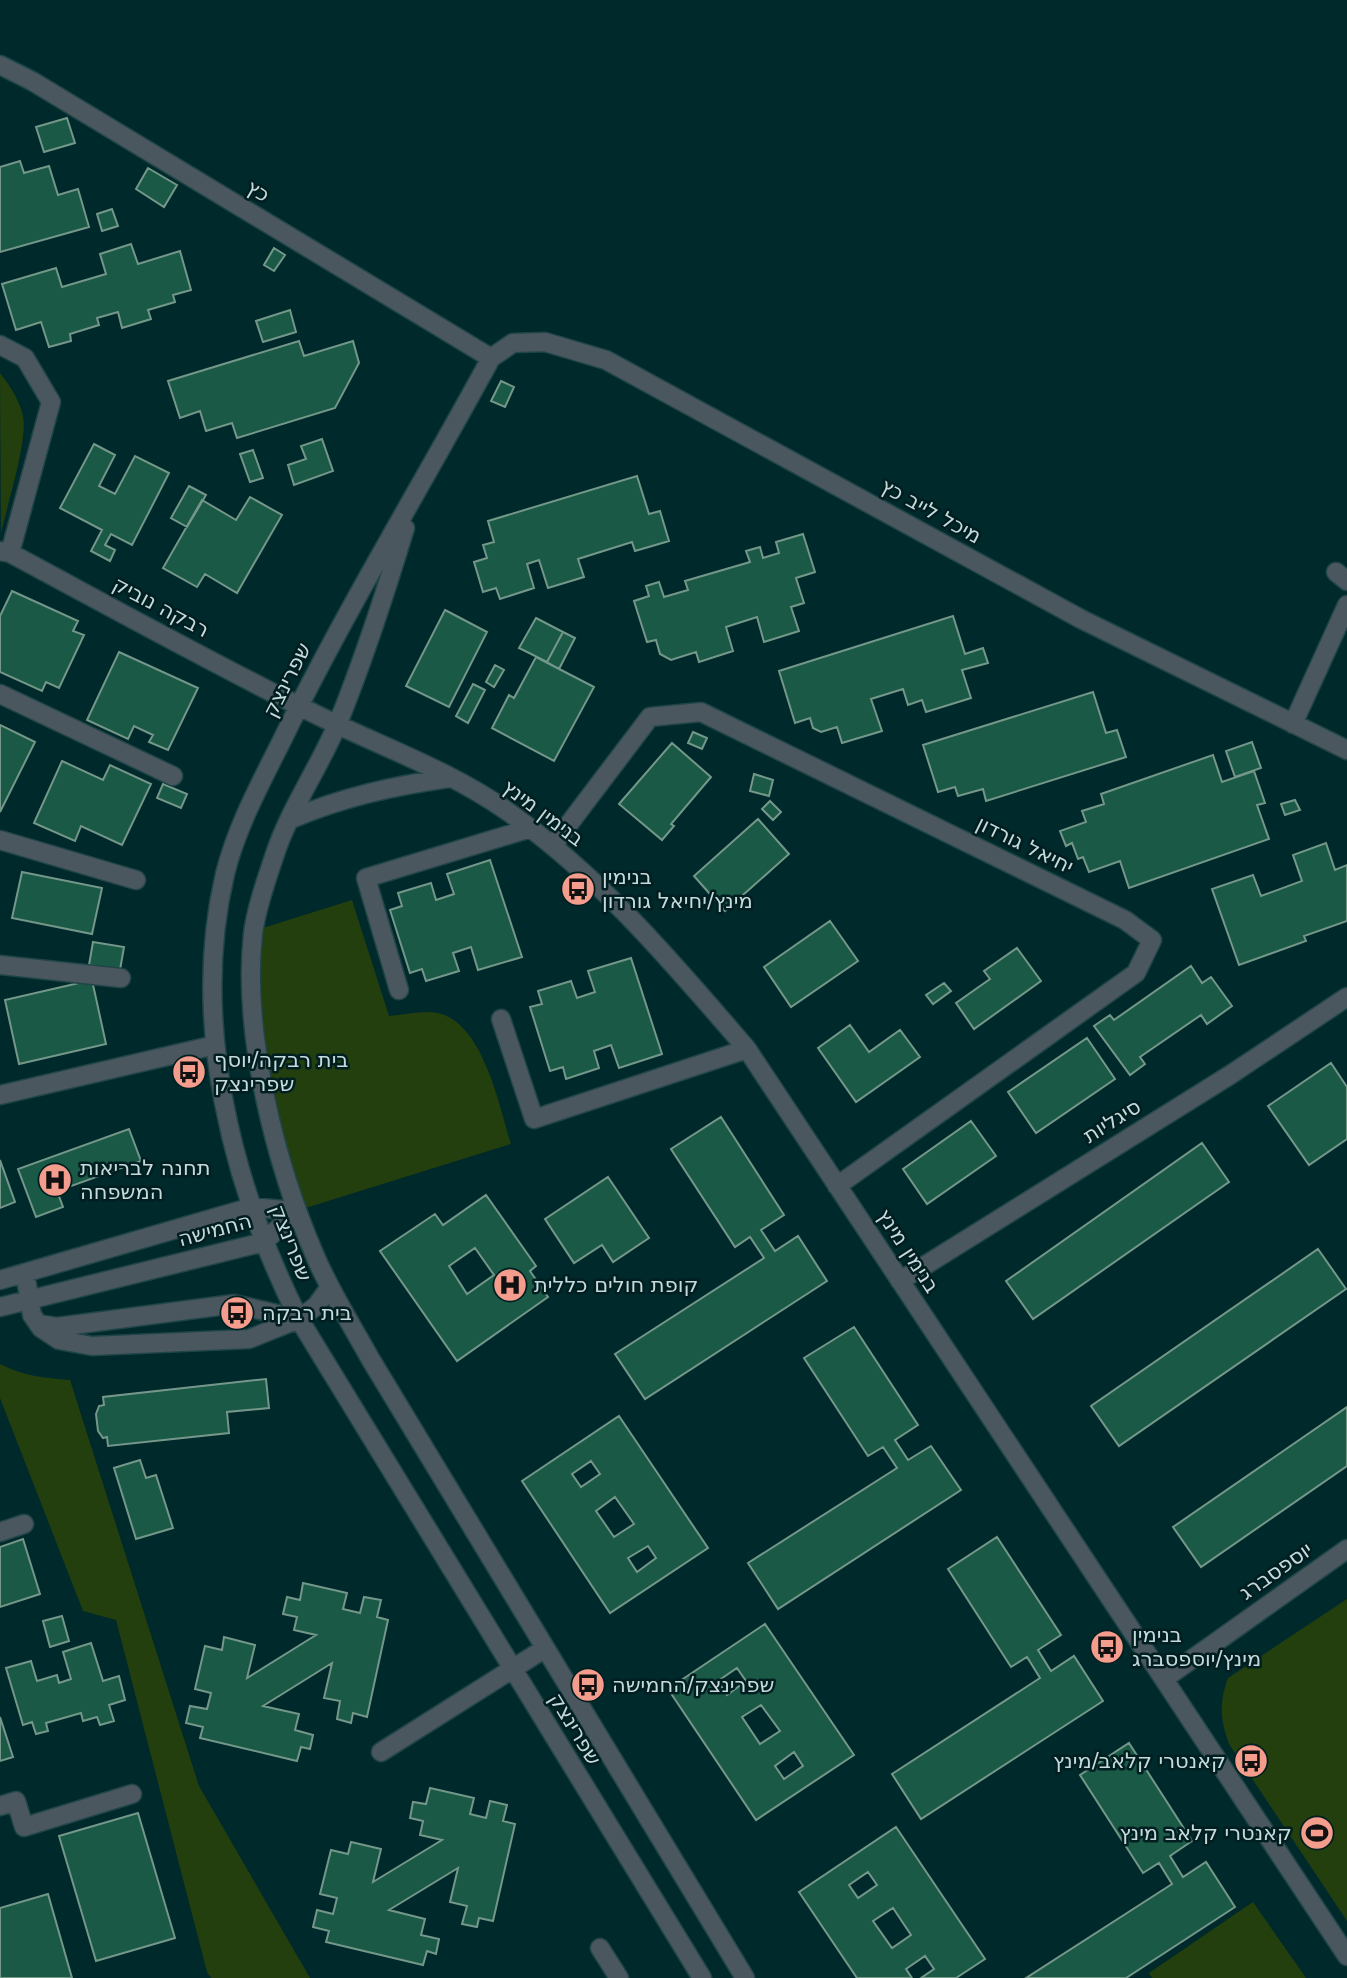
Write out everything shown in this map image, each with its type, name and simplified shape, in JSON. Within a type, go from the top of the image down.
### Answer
[{"type":"street","name":"כץ","points":[[0,65],[44,88],[491,358]]},
{"type":"street","name":"מיכל לייב כץ","points":[[491,358],[513,343],[545,342],[606,359],[1081,619],[1347,750]]},
{"type":"street","points":[[0,345],[25,358],[51,402],[5,552]]},
{"type":"street","name":"שפרינצק","points":[[491,358],[413,502],[362,588],[246,813],[225,873],[216,928],[212,990],[215,1045],[230,1125],[252,1207],[264,1242],[299,1319],[702,1978]]},
{"type":"street","name":"שפרינצק","points":[[413,502],[378,619],[337,725],[274,855],[253,931],[250,985],[259,1060],[277,1143],[296,1211],[330,1287],[544,1649],[745,1978]]},
{"type":"street","name":"רבקה נוביק","points":[[5,552],[299,706]]},
{"type":"street","points":[[1293,723],[1347,605]]},
{"type":"street","points":[[0,694],[173,776]]},
{"type":"street","name":"בנימין מינץ","points":[[299,706],[450,778],[505,809],[531,828],[638,923],[747,1049],[1347,1956]]},
{"type":"street","name":"יחיאל גורדון","points":[[553,845],[650,717],[701,712],[1125,920],[1153,940],[1136,974],[838,1186]]},
{"type":"street","points":[[290,819],[351,796],[389,786],[450,778]]},
{"type":"street","points":[[399,990],[366,878],[531,828]]},
{"type":"street","points":[[0,840],[136,880]]},
{"type":"street","points":[[0,965],[121,978]]},
{"type":"street","name":"סיגליות","points":[[900,1281],[1230,1074],[1347,997]]},
{"type":"street","points":[[501,1019],[534,1119],[747,1049]]},
{"type":"street","points":[[0,1095],[215,1045]]},
{"type":"street","name":"החמישה","points":[[0,1280],[252,1207],[296,1211]]},
{"type":"street","name":"החמישה","points":[[0,1307],[264,1242],[296,1211]]},
{"type":"street","points":[[25,1273],[29,1301],[38,1324],[59,1340],[93,1346],[249,1339],[299,1319],[316,1306],[330,1287]]},
{"type":"street","points":[[38,1324],[57,1326],[234,1304],[299,1319]]},
{"type":"street","points":[[0,1532],[24,1524]]},
{"type":"street","name":"יוספסברג","points":[[1164,1679],[1347,1549]]},
{"type":"street","points":[[381,1752],[544,1649]]},
{"type":"street","points":[[8,1804],[23,1827],[132,1794]]},
{"type":"street","points":[[600,1948],[619,1978]]},
{"type":"green space","points":[[0,373],[19,404],[24,427],[20,456],[1,533]]},
{"type":"green space","points":[[352,900],[389,1016],[438,1013],[454,1020],[467,1032],[487,1068],[511,1144],[296,1211],[259,1060],[253,931]]},
{"type":"green space","points":[[0,1364],[34,1376],[70,1380],[199,1786],[310,1978],[211,1978],[207,1972],[116,1620],[83,1611],[0,1398]]},
{"type":"green space","name":"קאנטרי קלאב מינץ","points":[[1347,1599],[1347,1921],[1229,1744],[1222,1711],[1228,1678]]},
{"type":"green space","points":[[1253,1902],[1306,1978],[1152,1978],[1149,1973]]},
{"type":"building","points":[[67,118],[75,143],[44,152],[36,127]]},
{"type":"building","points":[[20,161],[24,173],[49,166],[58,195],[78,189],[89,227],[0,252],[0,167]]},
{"type":"building","points":[[148,168],[177,185],[164,207],[136,189]]},
{"type":"building","points":[[112,209],[118,226],[102,231],[97,214]]},
{"type":"building","points":[[131,244],[138,264],[180,251],[191,290],[173,295],[175,302],[148,310],[151,319],[122,328],[118,312],[97,318],[99,325],[70,334],[71,341],[49,347],[41,322],[16,330],[2,284],[56,268],[62,287],[106,274],[100,254]]},
{"type":"building","points":[[274,248],[285,255],[274,271],[264,265]]},
{"type":"building","points":[[290,310],[296,332],[263,342],[256,321]]},
{"type":"building","points":[[299,341],[304,356],[353,341],[359,363],[335,408],[237,438],[232,423],[206,431],[200,411],[180,418],[168,381]]},
{"type":"building","points":[[501,381],[514,387],[505,407],[491,401]]},
{"type":"building","points":[[322,439],[333,471],[294,485],[288,465],[306,459],[301,446]]},
{"type":"building","points":[[94,444],[115,455],[99,486],[115,494],[135,456],[169,473],[132,545],[111,534],[105,545],[115,550],[110,561],[91,551],[102,530],[60,508]]},
{"type":"building","points":[[253,450],[263,478],[250,482],[240,454]]},
{"type":"building","points":[[637,476],[649,514],[660,511],[669,541],[635,551],[632,542],[578,559],[584,577],[548,588],[539,560],[527,564],[534,588],[500,599],[496,588],[483,592],[474,562],[487,558],[483,545],[494,542],[488,521]]},
{"type":"building","points":[[189,486],[206,495],[187,527],[171,518]]},
{"type":"building","points":[[250,497],[282,515],[237,593],[205,574],[197,587],[163,568],[202,500],[236,520]]},
{"type":"building","points":[[803,534],[815,572],[796,578],[804,603],[791,607],[799,631],[764,642],[757,617],[726,627],[733,651],[699,662],[696,652],[671,660],[660,654],[656,640],[647,642],[634,601],[649,596],[646,586],[659,582],[664,597],[688,590],[685,581],[750,562],[746,551],[760,547],[763,558],[779,553],[776,542]]},
{"type":"building","points":[[12,591],[78,621],[73,631],[84,635],[59,688],[46,682],[42,691],[0,672],[0,616]]},
{"type":"building","points":[[445,610],[487,632],[449,707],[406,686]]},
{"type":"building","points":[[953,616],[965,654],[983,648],[988,663],[962,670],[971,698],[926,712],[922,700],[908,705],[903,689],[871,699],[882,731],[842,743],[837,727],[821,732],[813,728],[810,718],[795,723],[779,671]]},
{"type":"building","points":[[536,618],[563,632],[547,662],[519,648]]},
{"type":"building","points":[[563,632],[575,638],[559,669],[547,662]]},
{"type":"building","points":[[119,652],[198,688],[168,750],[149,742],[153,735],[134,726],[128,739],[87,720]]},
{"type":"building","points":[[536,657],[594,687],[554,761],[492,728],[509,695],[514,698]]},
{"type":"building","points":[[495,665],[504,670],[494,687],[486,682]]},
{"type":"building","points":[[473,684],[485,690],[468,723],[456,716]]},
{"type":"building","points":[[1093,692],[1106,733],[1117,730],[1126,757],[986,801],[983,789],[958,796],[955,787],[938,792],[923,745]]},
{"type":"building","points":[[0,725],[35,742],[0,812]]},
{"type":"building","points":[[693,732],[707,738],[702,749],[688,743]]},
{"type":"building","points":[[1252,742],[1261,768],[1235,777],[1226,751]]},
{"type":"building","points":[[672,743],[711,777],[671,824],[674,826],[662,840],[619,804]]},
{"type":"building","points":[[1213,755],[1222,782],[1254,771],[1265,803],[1257,805],[1269,839],[1129,888],[1120,861],[1089,872],[1083,857],[1078,859],[1072,843],[1066,846],[1060,831],[1086,822],[1082,811],[1104,804],[1101,794]]},
{"type":"building","points":[[62,761],[103,780],[110,765],[151,784],[122,845],[81,826],[75,841],[34,823]]},
{"type":"building","points":[[754,774],[773,780],[769,796],[750,791]]},
{"type":"building","points":[[163,784],[187,794],[181,808],[157,798]]},
{"type":"building","points":[[1295,800],[1300,810],[1285,815],[1281,804]]},
{"type":"building","points":[[770,801],[781,812],[773,820],[762,809]]},
{"type":"building","points":[[758,819],[789,854],[725,911],[694,876]]},
{"type":"building","points":[[1326,843],[1335,870],[1347,865],[1347,921],[1304,936],[1306,941],[1239,965],[1212,889],[1253,875],[1261,896],[1302,881],[1293,855]]},
{"type":"building","points":[[490,860],[522,957],[478,970],[471,947],[453,953],[459,971],[426,981],[422,969],[410,973],[390,910],[402,906],[398,893],[431,883],[436,900],[454,894],[447,874]]},
{"type":"building","points":[[22,872],[102,888],[92,934],[12,918]]},
{"type":"building","points":[[830,921],[858,961],[791,1007],[764,967]]},
{"type":"building","points":[[93,942],[124,947],[120,970],[89,965]]},
{"type":"building","points":[[1017,948],[1041,981],[974,1029],[956,1003],[990,979],[984,971]]},
{"type":"building","points":[[631,958],[662,1054],[619,1068],[611,1045],[594,1051],[599,1068],[566,1079],[563,1067],[550,1071],[530,1007],[542,1004],[538,991],[571,981],[577,998],[595,992],[588,971]]},
{"type":"building","points":[[1191,966],[1202,983],[1211,977],[1232,1006],[1207,1024],[1201,1015],[1140,1057],[1145,1064],[1130,1075],[1094,1026],[1110,1015],[1114,1020]]},
{"type":"building","points":[[92,980],[106,1044],[19,1064],[5,1000]]},
{"type":"building","points":[[944,983],[951,991],[933,1004],[926,995]]},
{"type":"building","points":[[850,1025],[869,1052],[900,1030],[920,1057],[856,1102],[818,1048]]},
{"type":"building","points":[[1087,1038],[1115,1079],[1036,1133],[1008,1092]]},
{"type":"building","points":[[1331,1063],[1347,1087],[1347,1139],[1309,1165],[1268,1106]]},
{"type":"building","points":[[721,1117],[784,1215],[761,1230],[775,1251],[798,1236],[827,1281],[645,1399],[615,1354],[764,1258],[750,1237],[735,1247],[671,1149]]},
{"type":"building","points":[[971,1121],[996,1156],[927,1204],[903,1169]]},
{"type":"building","name":"תחנה לבריאות המשפחה","points":[[129,1129],[141,1161],[57,1191],[63,1207],[36,1217],[18,1169]]},
{"type":"building","points":[[1202,1143],[1229,1182],[1033,1319],[1006,1281]]},
{"type":"building","points":[[0,1160],[15,1202],[0,1208]]},
{"type":"building","points":[[608,1177],[649,1238],[613,1262],[602,1245],[574,1263],[545,1219]]},
{"type":"building","name":"קופת חולים כללית","points":[[486,1195],[536,1266],[530,1271],[548,1297],[457,1361],[380,1251],[435,1214],[443,1225]],"holes":[[[475,1248],[494,1275],[467,1294],[449,1266]]]},
{"type":"building","points":[[1318,1249],[1346,1289],[1119,1446],[1091,1406]]},
{"type":"building","points":[[854,1327],[918,1425],[895,1440],[908,1460],[931,1446],[961,1490],[778,1609],[748,1563],[897,1468],[883,1447],[868,1456],[804,1358]]},
{"type":"building","points":[[266,1379],[269,1408],[227,1412],[229,1433],[108,1446],[107,1437],[103,1438],[98,1431],[96,1414],[99,1406],[104,1405],[103,1397]]},
{"type":"building","points":[[1347,1407],[1347,1466],[1201,1567],[1173,1527]]},
{"type":"building","points":[[619,1416],[708,1548],[610,1613],[522,1481]],"holes":[[[591,1461],[600,1474],[581,1487],[572,1474]],[[615,1497],[634,1524],[614,1537],[596,1511]],[[648,1546],[656,1558],[637,1572],[628,1558]]]},
{"type":"building","points":[[140,1460],[146,1478],[156,1475],[173,1528],[136,1539],[114,1468]]},
{"type":"building","points":[[997,1537],[1061,1635],[1038,1650],[1051,1671],[1074,1656],[1103,1701],[921,1819],[892,1774],[1040,1678],[1027,1657],[1011,1667],[948,1569]]},
{"type":"building","points":[[23,1539],[40,1594],[0,1607],[0,1547]]},
{"type":"building","points":[[303,1583],[347,1593],[343,1609],[360,1613],[364,1597],[381,1600],[377,1617],[388,1620],[367,1717],[353,1713],[351,1723],[337,1719],[340,1701],[324,1698],[332,1663],[263,1706],[299,1714],[295,1730],[313,1735],[310,1749],[301,1747],[297,1761],[200,1738],[203,1727],[186,1723],[190,1706],[207,1709],[211,1693],[195,1689],[205,1646],[222,1650],[224,1637],[255,1645],[247,1678],[316,1635],[294,1630],[297,1617],[283,1614],[287,1597],[300,1600]]},
{"type":"building","points":[[62,1616],[69,1641],[50,1647],[43,1621]]},
{"type":"building","points":[[765,1624],[854,1755],[756,1820],[668,1689]],"holes":[[[737,1668],[746,1681],[727,1695],[718,1681]],[[761,1705],[780,1731],[760,1744],[742,1717]],[[794,1752],[803,1766],[784,1779],[775,1766]]]},
{"type":"building","points":[[91,1643],[103,1681],[119,1676],[125,1700],[109,1705],[114,1721],[100,1725],[97,1717],[83,1721],[81,1713],[46,1723],[48,1731],[36,1734],[32,1722],[23,1725],[6,1668],[31,1661],[37,1681],[57,1675],[59,1683],[71,1679],[63,1652]]},
{"type":"building","points":[[0,1717],[13,1757],[0,1761]]},
{"type":"building","points":[[1129,1743],[1192,1841],[1170,1856],[1183,1877],[1206,1862],[1235,1907],[1126,1978],[1026,1978],[1172,1884],[1159,1863],[1143,1873],[1080,1775]]},
{"type":"building","points":[[430,1788],[474,1798],[470,1814],[486,1818],[490,1801],[507,1805],[503,1821],[515,1824],[493,1921],[479,1918],[477,1927],[462,1924],[467,1906],[450,1902],[458,1868],[389,1910],[425,1919],[421,1935],[439,1939],[436,1954],[427,1951],[423,1965],[326,1942],[329,1931],[313,1927],[317,1910],[333,1914],[337,1898],[320,1894],[331,1850],[348,1854],[351,1842],[381,1849],[373,1882],[442,1840],[420,1835],[423,1821],[410,1818],[413,1802],[426,1804]]},
{"type":"building","points":[[138,1813],[175,1938],[96,1961],[59,1836]]},
{"type":"building","points":[[896,1827],[985,1959],[956,1978],[921,1978],[934,1969],[925,1956],[906,1969],[912,1978],[857,1978],[799,1892]],"holes":[[[868,1872],[877,1885],[858,1898],[849,1885]],[[893,1908],[911,1935],[892,1948],[873,1921]]]},
{"type":"building","points":[[48,1894],[72,1978],[0,1978],[0,1908]]},
{"type":"place","name":"בנימין מינץ/יחיאל גורדון","points":[[578,889]]},
{"type":"place","name":"בית רבקה/יוסף שפרינצק","points":[[189,1072]]},
{"type":"place","name":"תחנה לבריאות המשפחה","points":[[55,1180]]},
{"type":"place","name":"קופת חולים כללית","points":[[510,1285]]},
{"type":"place","name":"בית רבקה","points":[[237,1313]]},
{"type":"place","name":"בנימין מינץ/יוספסברג","points":[[1107,1647]]},
{"type":"place","name":"שפרינצק/החמישה","points":[[588,1685]]},
{"type":"place","name":"קאנטרי קלאב/מינץ","points":[[1251,1761]]},
{"type":"place","name":"קאנטרי קלאב מינץ","points":[[1317,1833]]}]
